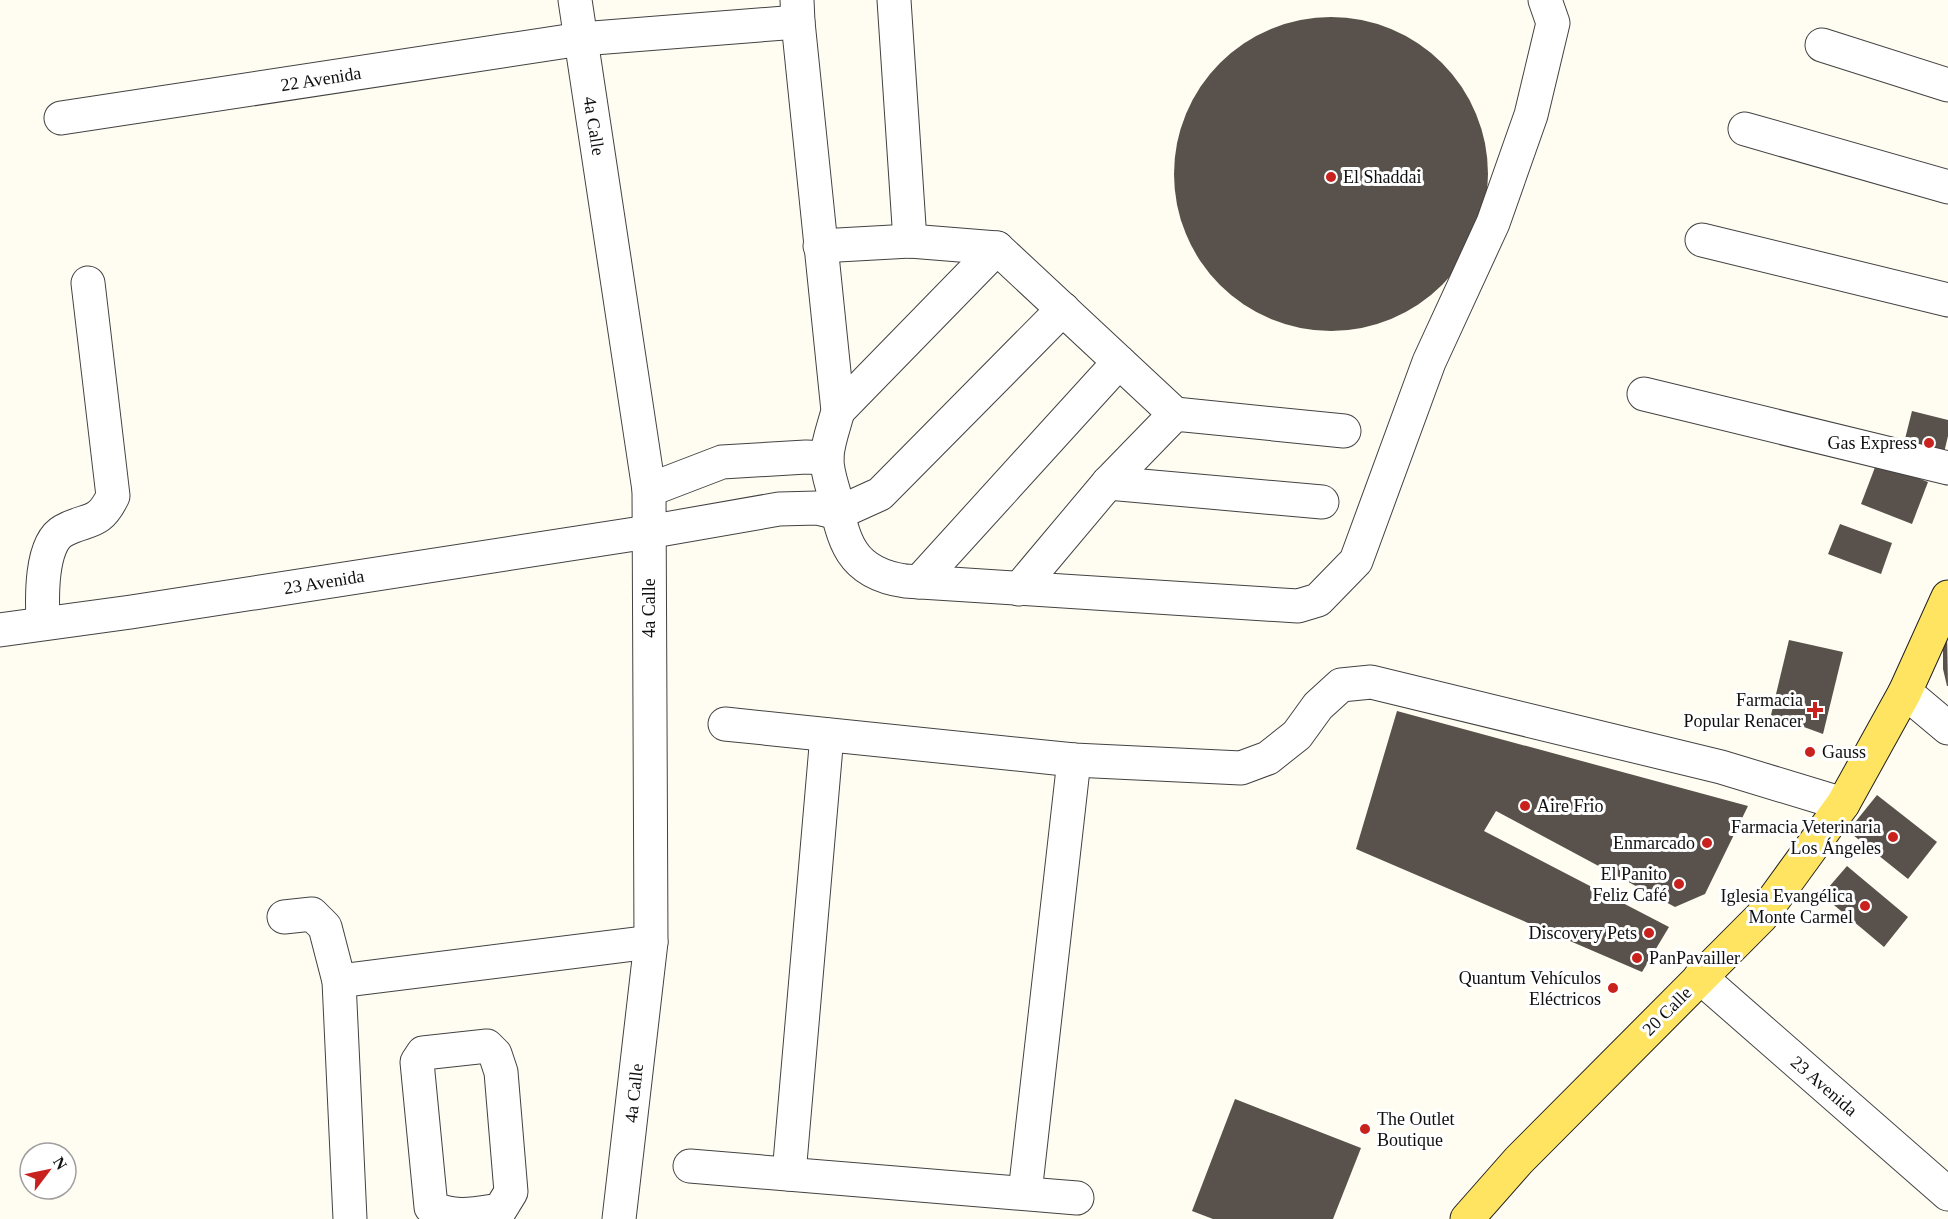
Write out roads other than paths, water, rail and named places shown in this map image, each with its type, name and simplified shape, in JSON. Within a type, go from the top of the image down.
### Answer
[{"type":"main road","name":"20 Calle","points":[[1467,1219],[1519,1160],[1761,917],[1843,804],[1905,692],[1948,597]]},
{"type":"street","name":"4a Calle","points":[[575,0],[649,490],[651,942],[620,1219]]},
{"type":"street","points":[[894,0],[910,241]]},
{"type":"street","points":[[798,11],[838,411],[827,458],[845,542],[853,555],[876,574],[890,579],[1298,606],[1318,600],[1356,561],[1429,362],[1493,223],[1531,115],[1553,23],[1545,0]]},
{"type":"street","name":"22 Avenida","points":[[61,118],[581,39],[798,11]]},
{"type":"street","points":[[1822,45],[1948,86]]},
{"type":"street","points":[[1745,129],[1948,187]]},
{"type":"street","points":[[1702,240],[1948,300]]},
{"type":"street","points":[[820,246],[910,241],[998,248],[1175,414],[1344,431]]},
{"type":"street","points":[[838,411],[998,248]]},
{"type":"street","points":[[43,623],[42,598],[48,550],[61,532],[96,520],[107,509],[113,496],[88,283]]},
{"type":"street","points":[[838,513],[880,494],[1063,309]]},
{"type":"street","points":[[919,582],[1119,362]]},
{"type":"street","points":[[1644,394],[1948,468]]},
{"type":"street","points":[[1019,589],[1108,483],[1175,414]]},
{"type":"street","points":[[649,490],[722,462],[827,458]]},
{"type":"street","points":[[1108,483],[1322,502]]},
{"type":"street","name":"23 Avenida","points":[[0,630],[648,532],[779,509],[817,508],[838,513]]},
{"type":"street","points":[[725,724],[1074,760],[1241,768],[1268,758],[1297,735],[1318,706],[1341,684],[1371,682],[1721,766],[1843,804]]},
{"type":"street","points":[[1905,692],[1948,728]]},
{"type":"street","points":[[789,1174],[827,735]]},
{"type":"street","points":[[1025,1193],[1074,760]]},
{"type":"street","points":[[284,917],[312,914],[325,927],[339,981],[350,1219]]},
{"type":"street","points":[[339,981],[651,942]]},
{"type":"street","name":"23 Avenida","points":[[1700,977],[1948,1194]]},
{"type":"street","points":[[487,1046],[495,1054],[501,1072],[512,1192],[500,1210],[485,1216],[443,1215],[431,1207],[417,1062],[423,1053],[487,1046]]},
{"type":"street","points":[[690,1166],[1077,1198]]},
{"type":"place","name":"El Shaddai","points":[[1331,177]]},
{"type":"place","name":"Gas Express","points":[[1929,443]]},
{"type":"place","name":"Farmacia Popular Renacer","points":[[1815,710]]},
{"type":"place","name":"Gauss","points":[[1810,752]]},
{"type":"place","name":"Aire Frio","points":[[1525,806]]},
{"type":"place","name":"Farmacia Veterinaria Los Ángeles","points":[[1893,837]]},
{"type":"place","name":"Enmarcado","points":[[1707,843]]},
{"type":"place","name":"El Panito Feliz Café","points":[[1679,884]]},
{"type":"place","name":"Iglesia Evangélica Monte Carmel","points":[[1865,906]]},
{"type":"place","name":"Discovery Pets","points":[[1649,933]]},
{"type":"place","name":"PanPavailler","points":[[1637,958]]},
{"type":"place","name":"Quantum Vehículos Eléctricos","points":[[1613,988]]},
{"type":"place","name":"The Outlet Boutique","points":[[1365,1129]]}]
